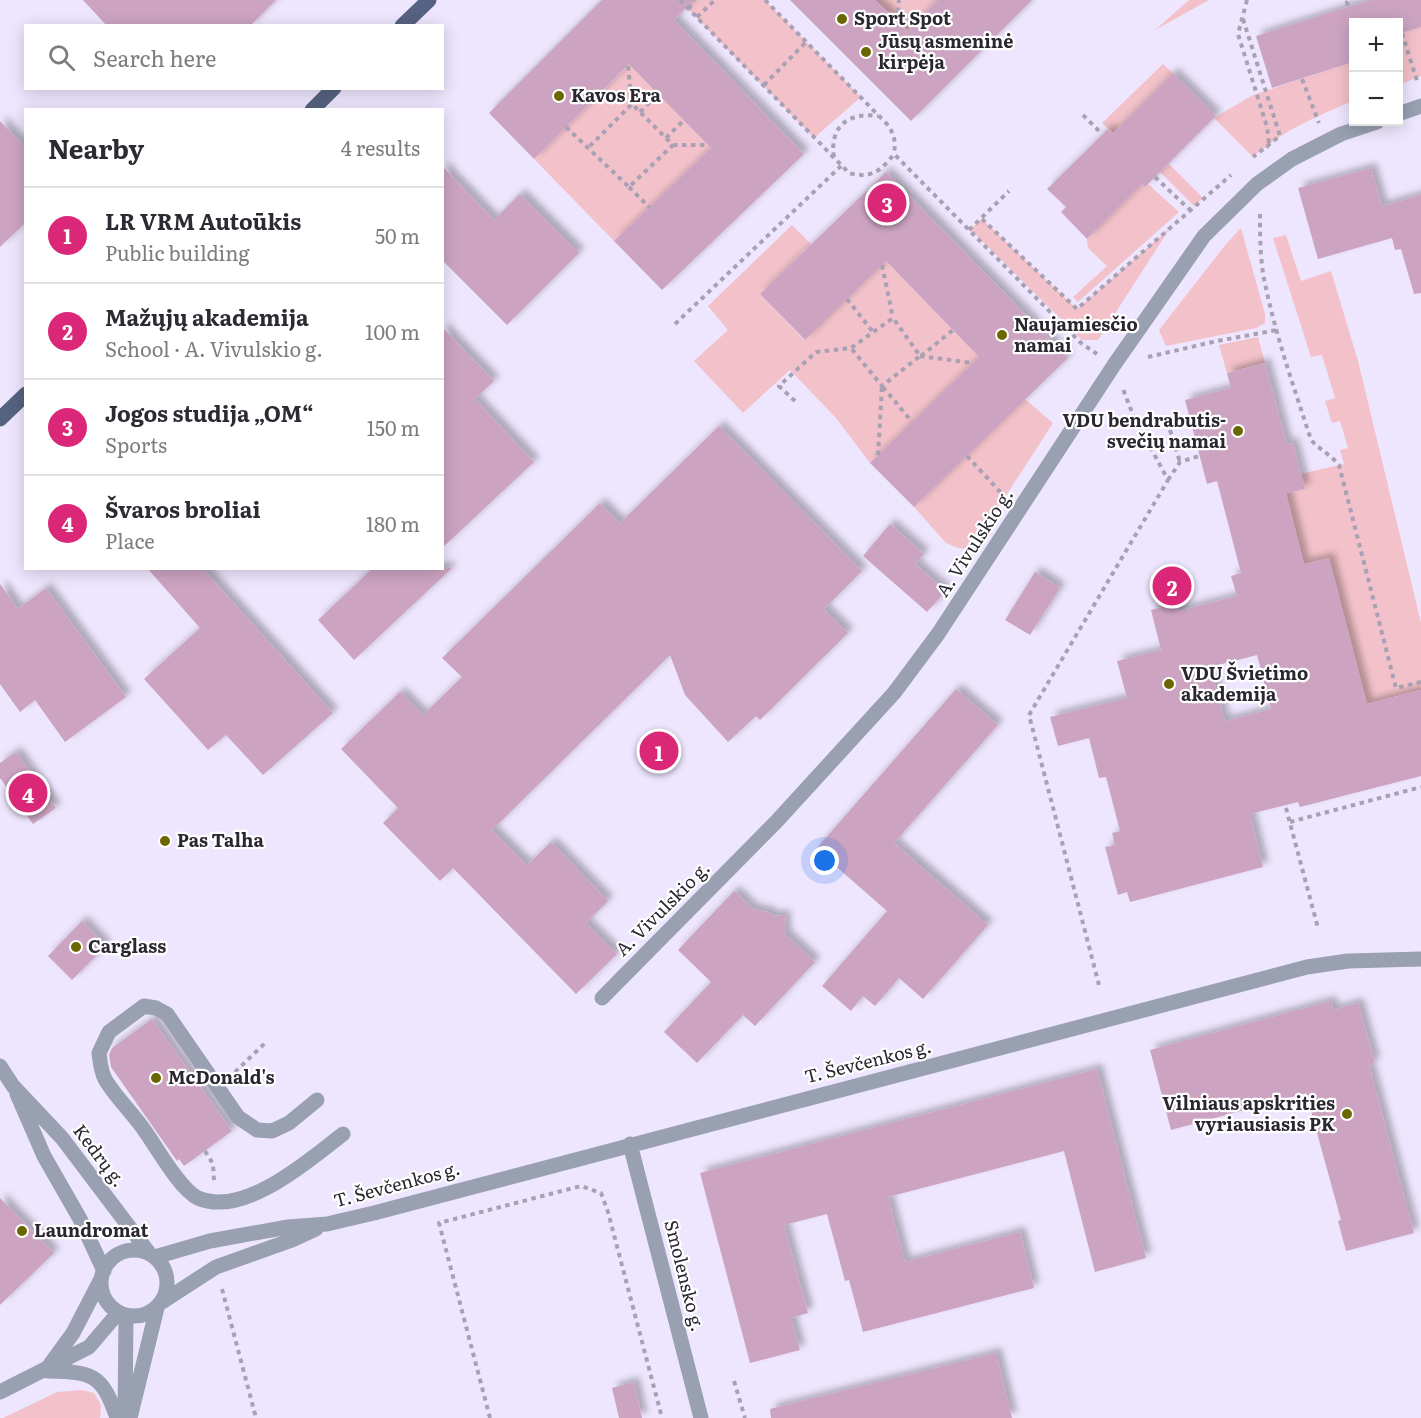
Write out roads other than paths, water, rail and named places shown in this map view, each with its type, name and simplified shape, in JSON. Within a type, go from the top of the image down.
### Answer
[{"type":"main road","points":[[404,24],[429,0]]},
{"type":"main road","points":[[314,108],[332,90]]},
{"type":"main road","points":[[0,419],[24,396]]},
{"type":"street","points":[[1403,112],[1421,106]]},
{"type":"street","name":"A. Vivulskio g.","points":[[602,998],[776,822],[894,693],[938,634],[1114,365],[1204,236],[1257,184],[1292,159],[1325,141],[1366,126]]},
{"type":"street","name":"T. Ševčenkos g.","points":[[160,1305],[216,1267],[292,1240],[327,1224],[1128,1016],[1306,967],[1348,961],[1421,958]]},
{"type":"street","points":[[317,1100],[289,1123],[272,1131],[256,1130],[238,1117],[167,1014],[156,1008],[144,1006],[109,1032],[99,1053],[105,1079],[170,1168],[189,1191],[198,1198],[224,1201],[258,1193],[288,1177],[343,1134]]},
{"type":"street","name":"Kedrų g.","points":[[0,1065],[14,1086],[62,1138],[152,1255]]},
{"type":"street","name":"Kedrų g.","points":[[14,1086],[39,1146],[80,1219],[103,1274]]},
{"type":"street","name":"Smolensko g.","points":[[630,1144],[701,1418]]},
{"type":"street","name":"T. Ševčenkos g.","points":[[152,1255],[210,1241],[288,1227],[327,1224]]},
{"type":"street","points":[[45,1371],[73,1333],[108,1263],[119,1254],[134,1250],[152,1255],[167,1275],[168,1289],[160,1305],[130,1418]]},
{"type":"street","points":[[103,1274],[102,1293],[105,1299],[122,1314],[144,1316],[160,1305]]},
{"type":"street","points":[[0,1392],[90,1347],[122,1314]]},
{"type":"street","points":[[122,1314],[125,1418]]},
{"type":"street","points":[[45,1371],[80,1371],[90,1376],[105,1390],[117,1418]]},
{"type":"place","name":"Sport Spot","points":[[842,19]]},
{"type":"place","name":"Jūsų asmeninė kirpėja","points":[[866,52]]},
{"type":"place","name":"Kavos Era","points":[[559,96]]},
{"type":"place","name":"Jogos studija „OM“","points":[[887,203]]},
{"type":"place","name":"Naujamiesčio namai","points":[[1002,335]]},
{"type":"place","name":"VDU bendrabutis- svečių namai","points":[[1238,431]]},
{"type":"place","name":"Mažųjų akademija","points":[[1172,586]]},
{"type":"place","name":"VDU Švietimo akademija","points":[[1169,684]]},
{"type":"place","name":"LR VRM Autoūkis","points":[[659,751]]},
{"type":"place","name":"Švaros broliai","points":[[28,793]]},
{"type":"place","name":"Pas Talha","points":[[165,841]]},
{"type":"place","name":"Carglass","points":[[76,947]]},
{"type":"place","name":"McDonald's","points":[[156,1078]]},
{"type":"place","name":"Vilniaus apskrities vyriausiasis PK","points":[[1347,1114]]},
{"type":"place","name":"Laundromat","points":[[22,1231]]}]
